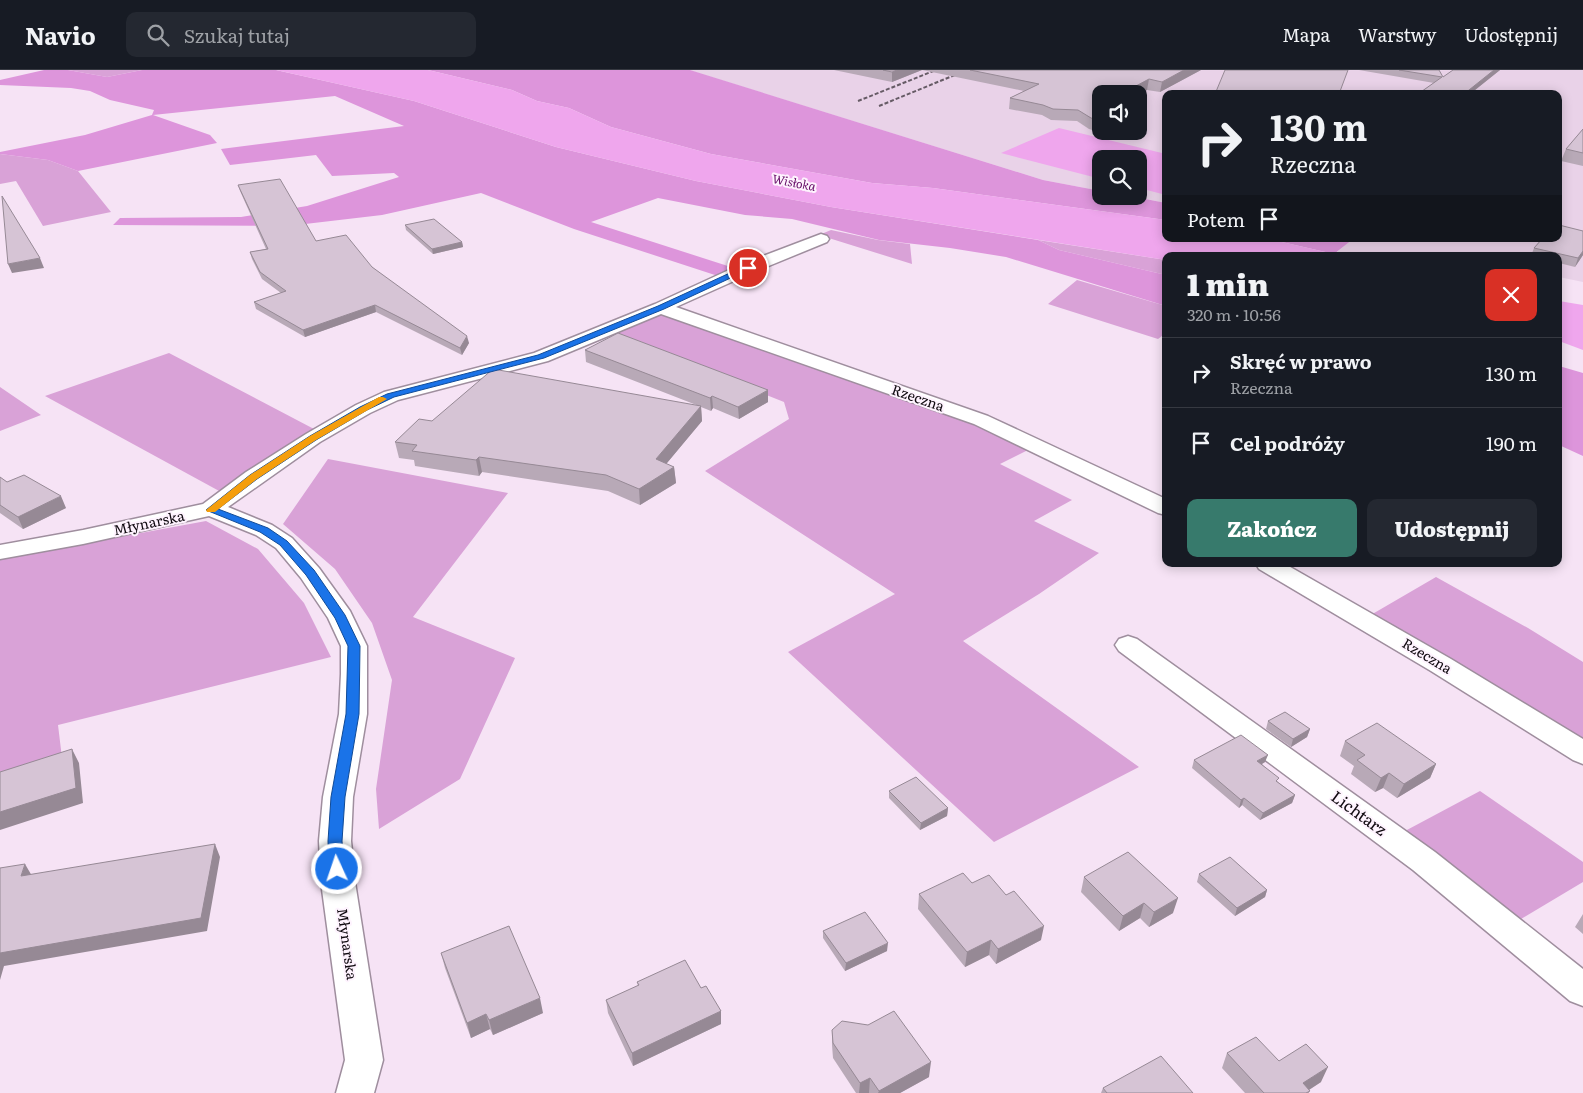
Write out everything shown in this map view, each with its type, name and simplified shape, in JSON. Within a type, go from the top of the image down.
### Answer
[{"type":"street","points":[[211,510],[254,477],[313,438],[364,408],[390,396],[541,357],[661,308],[748,268],[821,239]]},
{"type":"street","name":"Rzeczna","points":[[661,308],[980,420],[1162,506]]},
{"type":"street","name":"Młynarska","points":[[0,552],[211,510],[264,530],[284,543],[310,573],[341,618],[354,646],[353,714],[338,797],[335,841],[338,882],[364,1060],[355,1093]]},
{"type":"street","name":"Rzeczna","points":[[1273,567],[1441,665],[1583,753]]},
{"type":"street","name":"Lichtarz","points":[[1128,644],[1424,861],[1583,990]]},
{"type":"shaded area","points":[[44,70],[68,70],[107,77],[142,70],[276,70],[414,101],[556,147],[696,181],[831,207],[1038,240],[1059,250],[1162,274],[1162,305],[1006,257],[879,240],[792,219],[745,215],[658,198],[591,222],[734,268],[718,276],[574,229],[481,193],[382,215],[288,226],[113,225],[120,218],[241,217],[307,206],[399,177],[394,173],[332,176],[316,155],[230,165],[221,149],[404,126],[335,96],[153,115],[210,135],[217,143],[78,171],[48,160],[0,154],[0,152],[85,135],[152,115],[154,110],[110,100],[90,91],[71,88],[0,85],[0,80]]},
{"type":"shaded area","points":[[68,70],[142,70],[107,77]]},
{"type":"shaded area","points":[[428,70],[690,70],[1043,180],[1092,189],[1092,205],[1147,205],[1147,199],[1162,202],[1162,219],[933,188],[872,183],[711,154],[611,127],[569,108],[537,101],[512,90]]},
{"type":"shaded area","points":[[689,70],[1583,70],[1583,282],[1562,278],[1562,252],[1337,252],[1349,242],[1562,242],[1562,90],[1162,90],[1162,202],[1147,199],[1147,150],[1092,150],[1092,189],[1043,180]]},
{"type":"shaded area","points":[[0,154],[48,160],[78,171],[111,212],[43,226],[16,181],[0,184]]},
{"type":"shaded area","points":[[831,230],[878,240],[910,244],[912,264],[819,235]]},
{"type":"shaded area","points":[[1038,240],[1162,259],[1162,274],[1059,250]]},
{"type":"shaded area","points":[[1282,242],[1349,242],[1337,252],[1325,252]]},
{"type":"shaded area","points":[[1077,280],[1162,305],[1162,336],[1158,339],[1048,304]]},
{"type":"shaded area","points":[[656,313],[669,314],[973,422],[1032,448],[1000,464],[1072,500],[1034,521],[1099,553],[1039,594],[963,641],[1139,767],[994,842],[788,652],[895,594],[705,471],[789,419],[784,402],[639,344],[614,331]]},
{"type":"shaded area","points":[[169,353],[314,429],[221,492],[45,396]]},
{"type":"shaded area","points":[[1562,367],[1583,373],[1583,456],[1562,446]]},
{"type":"shaded area","points":[[0,387],[41,415],[0,431]]},
{"type":"shaded area","points":[[328,459],[508,493],[413,617],[515,658],[460,779],[379,829],[376,789],[392,680],[372,623],[335,569],[283,524]]},
{"type":"shaded area","points":[[206,521],[258,549],[304,603],[331,657],[58,725],[62,758],[0,774],[0,559]]},
{"type":"shaded area","points":[[1436,577],[1528,628],[1583,662],[1583,740],[1369,616]]},
{"type":"shaded area","points":[[1480,791],[1583,862],[1583,882],[1521,919],[1405,831]]},
{"type":"water","name":"Wisłoka","points":[[276,70],[428,70],[512,90],[537,101],[569,108],[611,127],[711,154],[872,183],[933,188],[1162,219],[1162,242],[1282,242],[1326,252],[1162,252],[1162,259],[831,207],[696,181],[556,147],[414,101]]},
{"type":"water","points":[[1059,128],[1092,136],[1092,140],[1108,140],[1162,153],[1162,194],[1147,190],[1147,150],[1092,150],[1092,177],[1001,153]]},
{"type":"water","points":[[1562,302],[1583,305],[1583,350],[1562,342]]},
{"type":"building","points":[[970,70],[1184,70],[1162,82],[1149,79],[1138,85],[1092,85],[1092,118],[1078,110],[1053,109],[1010,98],[1039,84]]},
{"type":"building","points":[[1225,70],[1348,70],[1340,90],[1217,90]]},
{"type":"building","points":[[1399,70],[1439,70],[1443,77],[1453,70],[1494,70],[1469,90],[1424,90],[1442,77]]},
{"type":"building","points":[[1583,129],[1583,153],[1566,149]]},
{"type":"building","points":[[280,179],[316,241],[346,235],[372,267],[467,336],[460,348],[375,305],[303,330],[254,302],[286,291],[260,272],[250,252],[268,249],[238,185]]},
{"type":"building","points":[[2,196],[40,258],[8,264]]},
{"type":"building","points":[[434,219],[462,242],[432,249],[405,225]]},
{"type":"building","points":[[1562,226],[1583,231],[1583,251],[1578,258],[1562,254],[1562,252],[1534,248],[1539,242],[1562,242]]},
{"type":"building","points":[[618,333],[768,390],[738,407],[585,350]]},
{"type":"building","points":[[493,369],[701,406],[656,459],[674,467],[639,489],[606,475],[479,457],[476,460],[412,451],[417,445],[395,442],[419,419],[432,421]]},
{"type":"building","points":[[24,475],[61,496],[18,517],[0,505],[0,477],[7,482]]},
{"type":"building","points":[[1285,712],[1310,729],[1293,739],[1268,721]]},
{"type":"building","points":[[1377,723],[1436,764],[1404,784],[1389,773],[1381,778],[1357,760],[1365,755],[1345,741]]},
{"type":"building","points":[[1241,735],[1268,755],[1257,761],[1279,778],[1276,781],[1295,795],[1263,813],[1244,798],[1241,800],[1194,760]]},
{"type":"building","points":[[72,749],[76,788],[0,812],[0,772]]},
{"type":"building","points":[[916,777],[948,808],[921,823],[889,791]]},
{"type":"building","points":[[215,844],[201,918],[0,953],[0,868],[25,864],[21,876]]},
{"type":"building","points":[[1128,852],[1178,898],[1154,912],[1144,903],[1123,916],[1084,877]]},
{"type":"building","points":[[1230,857],[1267,890],[1237,908],[1199,874]]},
{"type":"building","points":[[963,873],[972,883],[989,875],[1006,895],[1014,891],[1044,926],[998,949],[991,940],[967,952],[919,894]]},
{"type":"building","points":[[865,912],[888,943],[846,963],[823,931]]},
{"type":"building","points":[[509,926],[540,998],[489,1020],[486,1014],[467,1023],[441,953]]},
{"type":"building","points":[[685,960],[701,988],[706,986],[721,1011],[632,1053],[606,1000],[639,985],[637,982]]},
{"type":"building","points":[[894,1011],[931,1062],[879,1091],[870,1078],[860,1083],[833,1043],[832,1030],[842,1021],[868,1025]]},
{"type":"building","points":[[1256,1037],[1279,1061],[1306,1044],[1328,1067],[1303,1083],[1310,1091],[1306,1093],[1264,1093],[1227,1053]]},
{"type":"building","points":[[1161,1056],[1193,1093],[1107,1093],[1103,1088]]},
{"type":"railway","points":[[858,101],[936,70]]},
{"type":"railway","points":[[879,106],[967,70]]},
{"type":"slow traffic","points":[[211,510],[254,477],[313,438],[383,399]]},
{"type":"route","points":[[337,869],[335,841],[338,797],[353,714],[354,646],[341,618],[310,573],[284,543],[264,530],[211,510],[254,477],[313,438],[364,408],[390,396],[541,357],[661,308],[748,268]]}]
